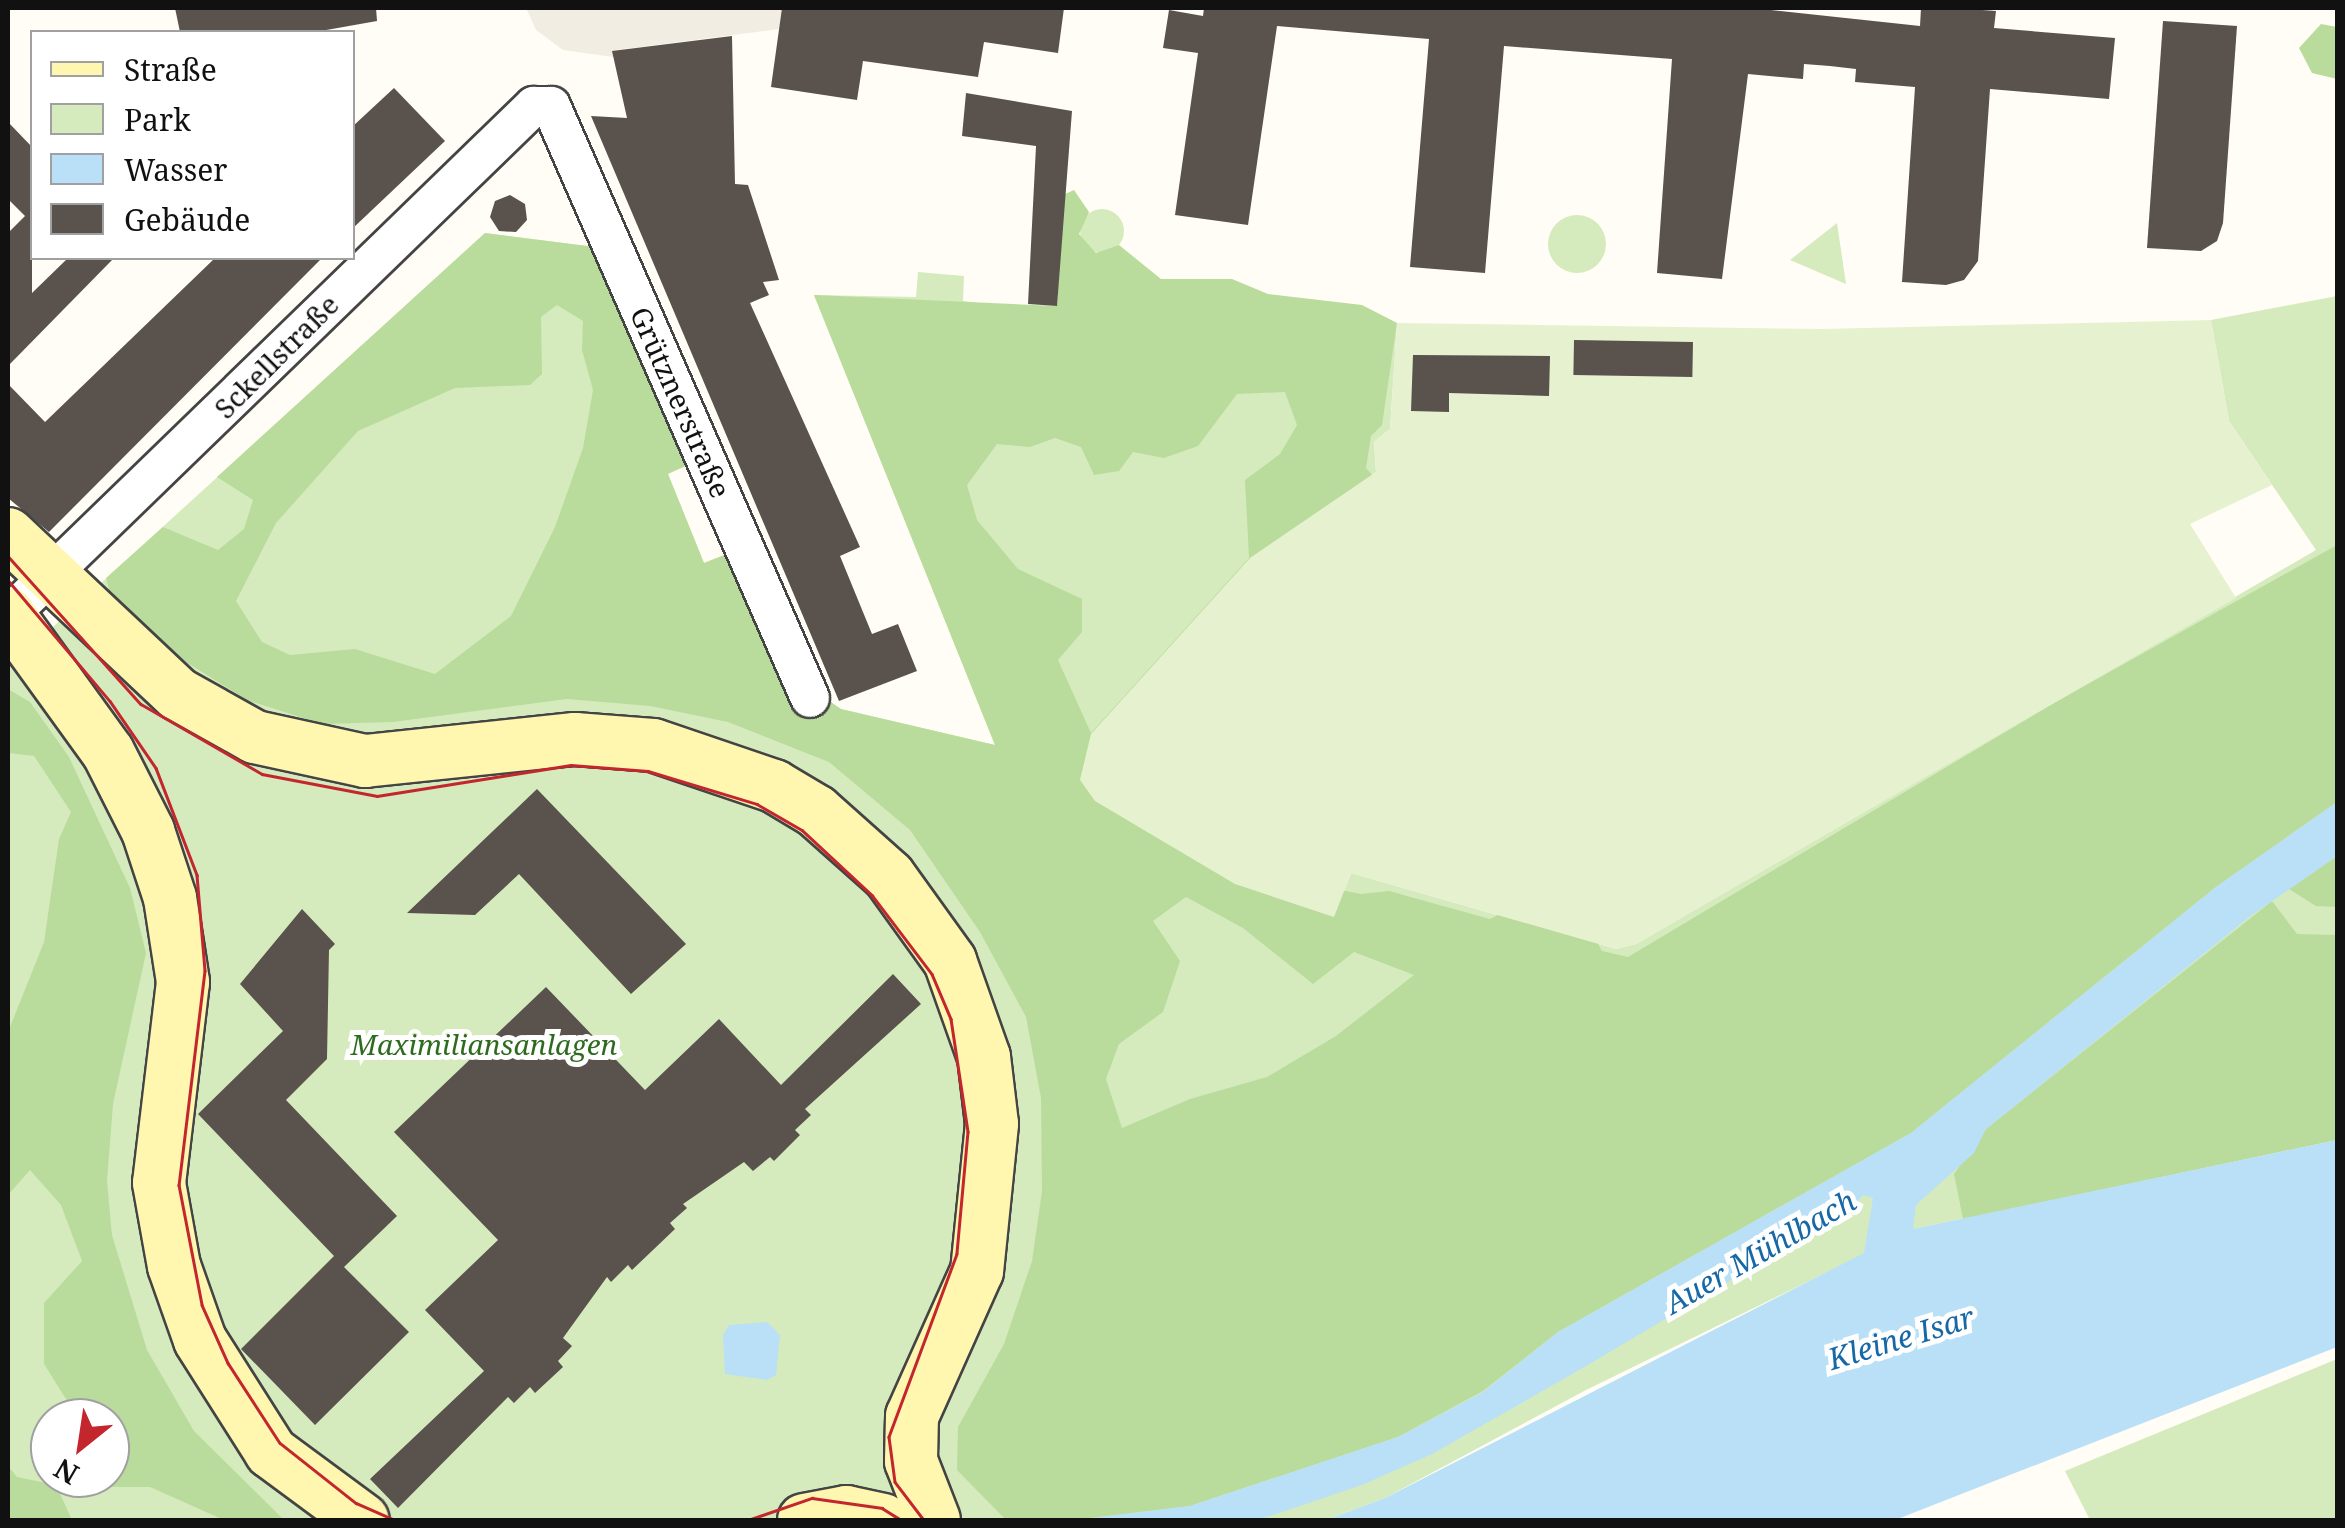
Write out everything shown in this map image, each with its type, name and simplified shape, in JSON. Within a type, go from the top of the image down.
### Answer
[{"type":"main road","points":[[8,534],[178,694],[255,738],[365,762],[575,739],[653,745],[774,786],[816,811],[888,876],[950,960],[984,1056],[992,1124],[977,1271],[912,1416],[911,1461],[934,1520]]},
{"type":"main road","points":[[8,615],[108,752],[148,831],[170,898],[183,982],[159,1183],[174,1266],[200,1340],[270,1452],[363,1520]]},
{"type":"main road","points":[[804,1520],[846,1512],[883,1520]]},
{"type":"street","name":"Sckellstraße","points":[[8,615],[52,578],[534,106],[552,106]]},
{"type":"street","name":"Grütznerstraße","points":[[552,106],[810,698]]},
{"type":"green space","points":[[2321,24],[2337,27],[2337,79],[2312,73],[2299,48]]},
{"type":"green space","points":[[1074,190],[1089,212],[1079,234],[1096,253],[1119,245],[1161,279],[1232,279],[1268,294],[1362,305],[1397,323],[1382,425],[1371,436],[1366,468],[1381,484],[1284,879],[1361,894],[1389,891],[1490,919],[1547,889],[1579,909],[1602,951],[1628,957],[2054,703],[2337,545],[2337,802],[2216,887],[1911,1133],[1558,1332],[1483,1391],[1398,1437],[1190,1506],[1075,1520],[1006,1520],[957,1470],[958,1427],[1004,1344],[1032,1261],[1042,1191],[1041,1098],[1026,1017],[980,932],[910,830],[829,762],[728,722],[650,706],[567,699],[393,722],[322,724],[247,700],[186,662],[110,593],[106,578],[163,527],[218,550],[244,529],[253,500],[217,477],[485,233],[595,247],[690,464],[668,474],[704,563],[727,554],[773,663],[841,709],[995,745],[814,295],[1057,306],[1063,195]],"holes":[[[557,305],[583,321],[582,350],[593,390],[583,448],[555,527],[511,616],[435,674],[355,649],[290,655],[262,642],[236,601],[276,523],[358,431],[455,388],[530,385],[542,374],[541,317]],[[1285,392],[1297,425],[1280,454],[1245,480],[1249,558],[1091,733],[1058,660],[1082,632],[1082,599],[1018,569],[977,520],[967,485],[997,444],[1030,447],[1055,438],[1081,447],[1094,475],[1119,471],[1133,452],[1164,458],[1198,446],[1237,394]],[[1186,897],[1243,928],[1313,984],[1354,952],[1414,975],[1336,1036],[1267,1077],[1190,1099],[1122,1128],[1106,1079],[1119,1044],[1163,1012],[1180,961],[1153,921]]]},
{"type":"green space","points":[[1102,209],[1118,215],[1124,231],[1118,247],[1102,253],[1086,247],[1080,231],[1086,215]]},
{"type":"green space","points":[[1577,215],[1597,224],[1606,244],[1597,264],[1577,273],[1557,264],[1548,244],[1557,224]]},
{"type":"green space","points":[[1837,223],[1846,284],[1790,260]]},
{"type":"green space","name":"Maximiliansanlagen","points":[[485,233],[595,247],[668,474],[704,563],[727,554],[773,663],[841,709],[995,745],[814,295],[916,297],[918,272],[964,276],[963,301],[986,304],[1397,323],[1390,429],[1374,442],[1376,472],[1250,558],[1334,917],[1351,873],[1616,949],[1636,944],[2316,550],[2229,421],[2211,320],[2337,296],[2337,1140],[1918,1228],[1586,1390],[1385,1498],[1326,1520],[8,1520],[8,668]]},
{"type":"green space","points":[[2211,320],[2229,421],[2272,485],[2190,524],[2236,598],[1636,944],[1616,949],[1351,873],[1334,917],[1235,884],[1095,801],[1080,780],[1091,734],[1250,558],[1376,472],[1374,442],[1390,429],[1397,323],[1822,329]]},
{"type":"green space","points":[[8,689],[30,702],[69,757],[130,888],[146,953],[113,1104],[107,1181],[112,1235],[147,1350],[194,1431],[284,1520],[224,1520],[150,1487],[130,1487],[130,1398],[65,1398],[44,1364],[44,1303],[82,1261],[61,1205],[30,1170],[8,1195],[8,1032],[44,942],[59,839],[71,812],[34,756],[8,753]]},
{"type":"green space","points":[[2337,856],[2337,907],[2316,906],[2289,889]]},
{"type":"green space","points":[[2272,901],[2297,934],[2337,935],[2337,1140],[1963,1219],[1954,1174],[1986,1129]]},
{"type":"green space","points":[[2337,1359],[2337,1520],[2090,1520],[2065,1471]]},
{"type":"green space","points":[[8,1466],[17,1477],[30,1480],[30,1498],[62,1498],[72,1520],[8,1520]]},
{"type":"shaded area","points":[[526,8],[782,8],[779,29],[617,50],[613,57],[563,50],[536,30]]},
{"type":"water","points":[[2337,802],[2337,856],[2252,915],[1986,1129],[1974,1153],[1916,1205],[1913,1229],[2337,1140],[2337,1347],[1895,1520],[1326,1520],[1385,1498],[1864,1253],[1873,1198],[1863,1195],[1851,1209],[1581,1369],[1432,1454],[1362,1485],[1258,1520],[1075,1520],[1190,1506],[1398,1437],[1483,1392],[1558,1332],[1911,1133],[2216,887]]},
{"type":"water","points":[[767,1322],[780,1335],[776,1375],[767,1380],[725,1374],[723,1335],[729,1325]]},
{"type":"building","points":[[175,8],[376,8],[377,21],[326,30],[180,30]]},
{"type":"building","points":[[782,8],[1064,8],[1058,53],[984,42],[978,77],[863,61],[857,100],[771,87]]},
{"type":"building","points":[[1204,8],[1753,8],[1920,26],[1921,8],[1955,8],[1996,11],[1994,28],[2115,38],[2109,99],[1990,89],[1978,261],[1964,280],[1946,285],[1902,282],[1915,87],[1855,82],[1856,69],[1830,66],[1804,64],[1803,79],[1748,74],[1722,279],[1657,273],[1672,59],[1504,46],[1485,273],[1410,267],[1429,39],[1277,26],[1248,225],[1175,215],[1198,53],[1163,48],[1169,10],[1203,16]]},
{"type":"building","points":[[2163,21],[2237,26],[2223,223],[2217,241],[2201,251],[2147,248]]},
{"type":"building","points":[[732,36],[735,184],[748,185],[779,280],[763,282],[769,295],[750,303],[860,547],[840,556],[872,634],[898,624],[917,671],[839,701],[591,116],[627,118],[612,51]]},
{"type":"building","points":[[394,88],[445,141],[355,226],[355,124]]},
{"type":"building","points":[[966,93],[1072,111],[1057,306],[1028,304],[1036,146],[962,136]]},
{"type":"building","points":[[8,122],[30,145],[32,293],[66,260],[112,260],[8,366],[8,233],[25,216],[8,199]]},
{"type":"building","points":[[510,195],[525,204],[527,220],[516,232],[499,231],[490,217],[495,201]]},
{"type":"building","points":[[213,260],[320,260],[49,532],[8,498],[8,384],[45,422]]},
{"type":"building","points":[[1574,340],[1693,342],[1692,377],[1573,375]]},
{"type":"building","points":[[1413,355],[1550,356],[1549,396],[1449,393],[1449,412],[1411,411]]},
{"type":"building","points":[[537,789],[686,944],[631,994],[519,874],[475,915],[407,913]]},
{"type":"building","points":[[302,909],[335,944],[329,950],[327,1059],[286,1100],[397,1216],[344,1267],[409,1332],[315,1425],[241,1349],[334,1256],[198,1114],[283,1031],[240,984]]},
{"type":"building","points":[[893,974],[921,1004],[805,1109],[811,1115],[795,1130],[800,1135],[774,1161],[770,1157],[753,1171],[744,1162],[683,1204],[687,1208],[670,1223],[675,1229],[632,1270],[628,1265],[611,1282],[607,1277],[563,1338],[572,1346],[558,1361],[563,1367],[535,1393],[530,1387],[514,1403],[508,1397],[398,1508],[370,1479],[484,1371],[425,1310],[498,1240],[394,1132],[546,987],[645,1090],[719,1019],[781,1085]]},
{"type":"tram line","points":[[8,556],[141,704],[262,774],[377,796],[571,765],[648,771],[757,804],[802,830],[872,895],[932,974],[951,1019],[968,1132],[957,1254],[889,1437],[895,1482],[924,1520]]},
{"type":"tram line","points":[[8,580],[110,701],[156,768],[197,875],[205,971],[179,1185],[202,1305],[228,1363],[280,1443],[356,1503],[395,1520]]},
{"type":"tram line","points":[[748,1520],[812,1498],[882,1508],[901,1520]]},
{"type":"water label","name":"Auer Mühlbach","points":[[1760,1252]]},
{"type":"water label","name":"Kleine Isar","points":[[1901,1338]]}]
